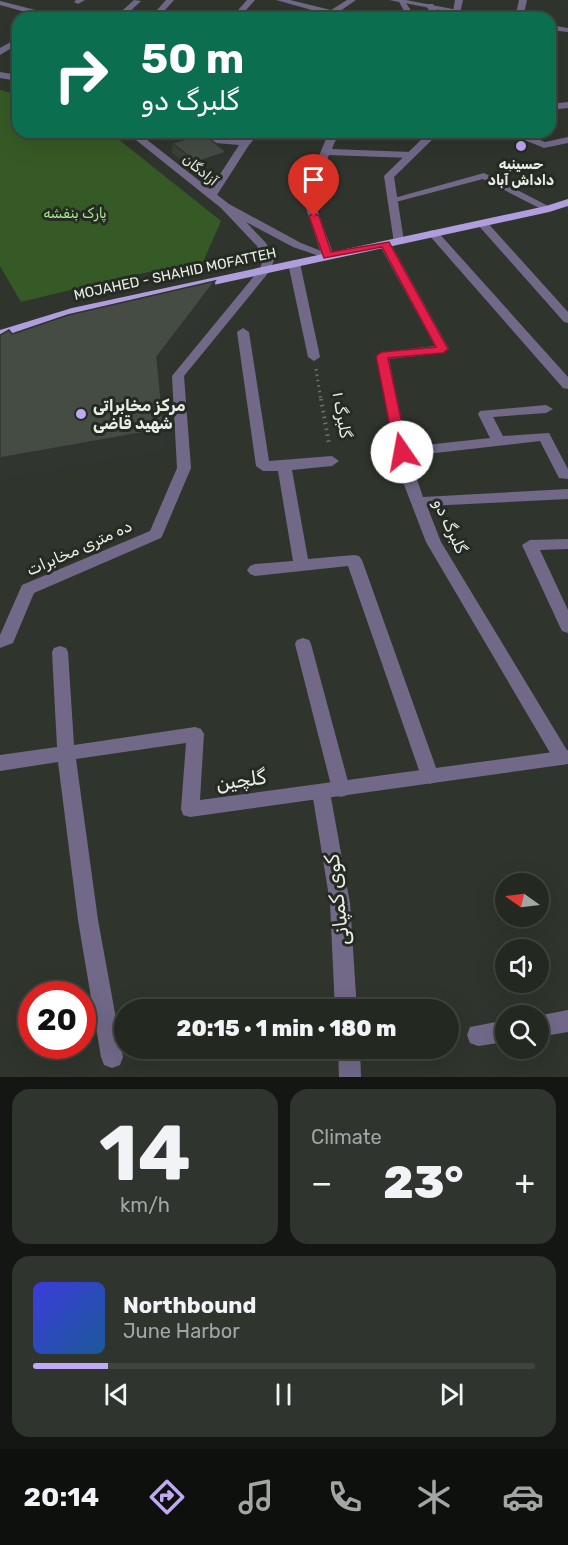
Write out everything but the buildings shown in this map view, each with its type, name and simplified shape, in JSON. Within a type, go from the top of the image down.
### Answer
[{"type":"main road","name":"MOJAHED - SHAHID MOFATTEH","points":[[0,334],[72,312],[568,203]]},
{"type":"street","points":[[159,12],[170,0]]},
{"type":"street","points":[[240,12],[251,0]]},
{"type":"street","points":[[280,0],[333,12],[352,0]]},
{"type":"street","points":[[457,10],[459,0]]},
{"type":"street","points":[[125,12],[137,1]]},
{"type":"street","points":[[397,1],[416,2],[463,12]]},
{"type":"street","points":[[0,3],[33,12]]},
{"type":"street","points":[[430,6],[434,12]]},
{"type":"street","name":"آزادگان","points":[[138,138],[225,206]]},
{"type":"street","points":[[193,138],[245,143]]},
{"type":"street","points":[[211,196],[250,138]]},
{"type":"street","points":[[328,256],[307,196],[332,138]]},
{"type":"street","points":[[392,242],[392,200],[389,176],[429,138]]},
{"type":"street","points":[[525,138],[544,146],[568,140]]},
{"type":"street","points":[[326,152],[411,155]]},
{"type":"street","points":[[392,200],[484,176],[549,209]]},
{"type":"street","points":[[225,206],[297,245],[328,256]]},
{"type":"street","points":[[225,206],[262,245],[269,258],[264,270]]},
{"type":"street","points":[[482,223],[568,319]]},
{"type":"street","points":[[433,233],[568,385]]},
{"type":"street","name":"گلبرگ دو","points":[[392,242],[443,349],[382,356],[405,469],[434,542],[565,758]]},
{"type":"street","points":[[294,263],[314,357]]},
{"type":"street","name":"ده متری مخابرات","points":[[0,642],[7,639],[28,589],[156,534],[184,468],[178,376],[264,270]]},
{"type":"street","points":[[243,332],[263,466],[284,465],[301,565]]},
{"type":"street","points":[[499,441],[485,414],[546,409]]},
{"type":"street","points":[[402,452],[544,436],[564,475]]},
{"type":"street","name":"گلبرگ ۱","points":[[284,465],[332,461]]},
{"type":"street","points":[[418,502],[568,494]]},
{"type":"street","points":[[568,544],[530,545],[568,627]]},
{"type":"street","points":[[255,570],[354,560],[430,776]]},
{"type":"street","points":[[303,644],[341,789]]},
{"type":"street","points":[[60,652],[66,754],[88,920],[112,1057]]},
{"type":"street","name":"گلچین","points":[[0,763],[195,734],[190,809],[565,758]]},
{"type":"street","name":"کوی کمپانی","points":[[321,792],[340,903],[345,999]]},
{"type":"street","points":[[549,1024],[568,1021]]},
{"type":"street","points":[[478,1035],[495,1033]]},
{"type":"street","points":[[349,1059],[350,1077]]},
{"type":"path","name":"گلبرگ ۱","points":[[314,357],[332,461]]},
{"type":"green space","name":"پارک بنفشه","points":[[0,90],[12,93],[12,138],[88,138],[90,140],[117,138],[221,221],[203,262],[128,276],[21,302],[0,266]]},
{"type":"place","name":"حسینیه داداش آباد","points":[[521,146]]},
{"type":"place","name":"مرکز مخابراتی شهید قاضی","points":[[81,414]]},
{"type":"route","points":[[314,216],[328,256],[385,244],[443,349],[382,356],[402,452]]}]
